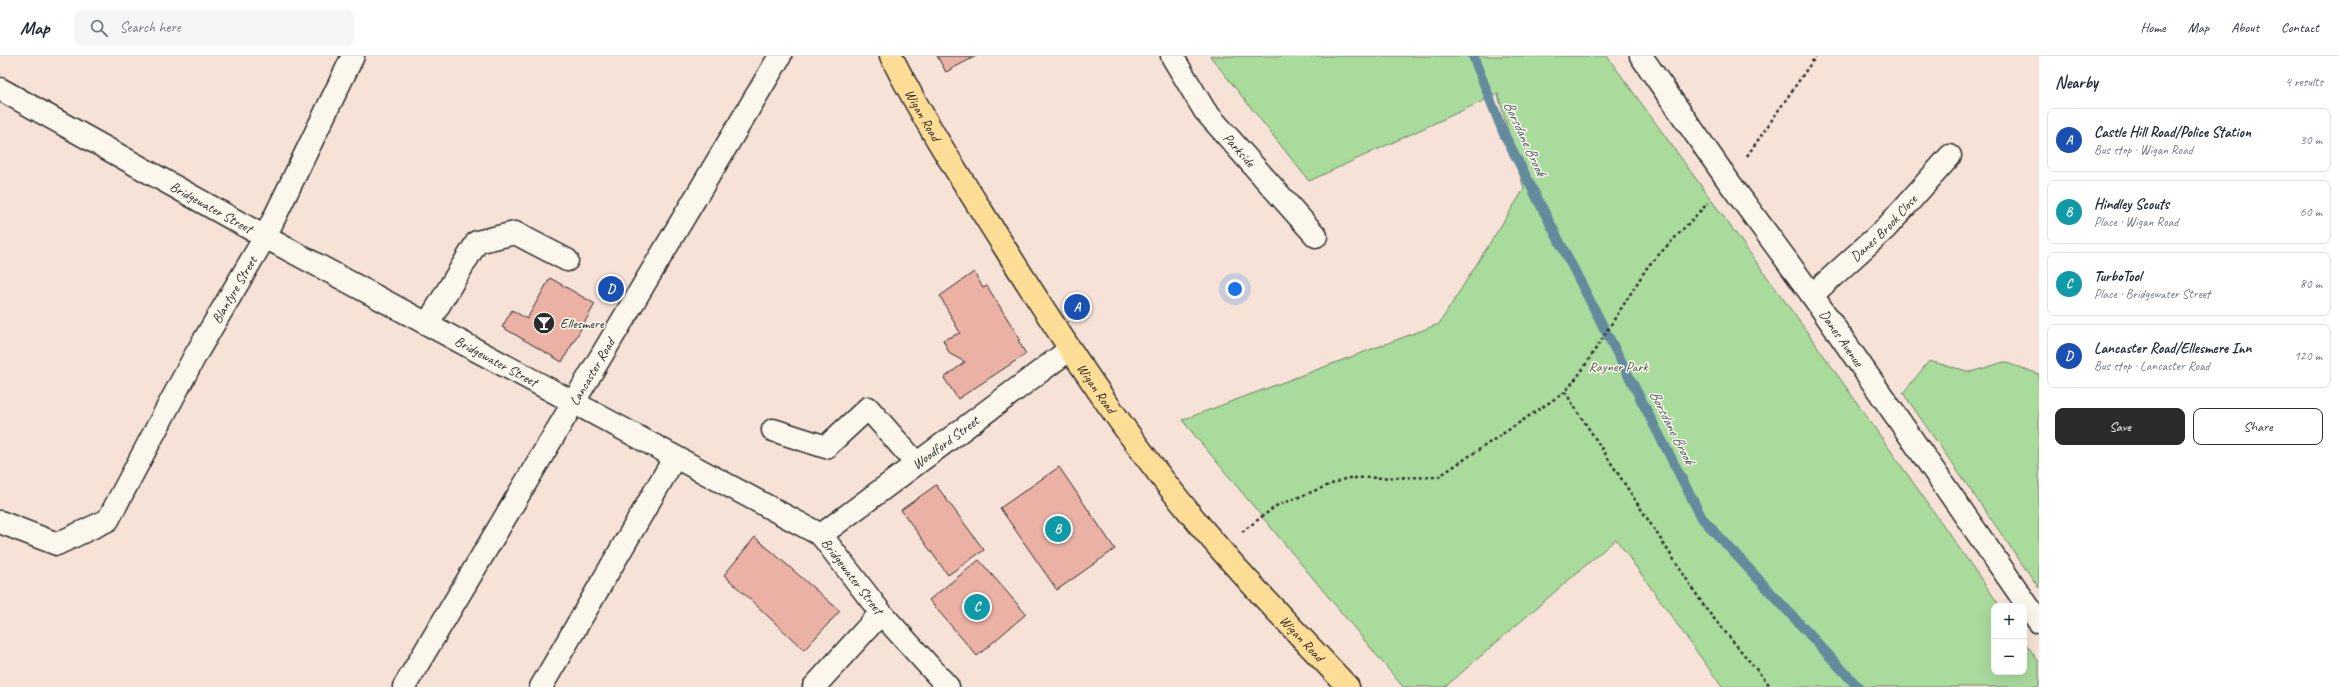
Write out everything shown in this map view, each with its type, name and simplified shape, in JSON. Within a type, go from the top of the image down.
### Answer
[{"type":"highway","name":"Wigan Road","points":[[891,56],[910,95],[1069,350],[1143,452],[1219,548],[1348,687]]},
{"type":"street","name":"Blantyre Street","points":[[0,522],[57,544],[108,520],[196,354],[265,237],[353,56]]},
{"type":"street","name":"Lancaster Road","points":[[404,687],[780,56]]},
{"type":"street","name":"Parkside","points":[[1172,56],[1205,111],[1316,236]]},
{"type":"street","name":"Danes Avenue","points":[[1641,56],[1729,182],[1812,295],[2039,622]]},
{"type":"street","name":"Bridgewater Street","points":[[0,88],[265,237],[428,323],[573,404],[821,535],[881,612],[948,687]]},
{"type":"street","name":"Danes Brook Close","points":[[1812,295],[1886,228],[1950,156]]},
{"type":"street","points":[[428,323],[476,242],[515,233],[567,260]]},
{"type":"street","name":"Woodford Street","points":[[821,535],[1069,350]]},
{"type":"street","points":[[773,430],[826,447],[868,408],[916,464]]},
{"type":"street","points":[[541,687],[674,457]]},
{"type":"street","points":[[814,687],[881,612]]},
{"type":"path","points":[[1219,548],[1276,506],[1347,478],[1438,477],[1565,392],[1588,362],[1648,266],[1729,182],[1816,56]]},
{"type":"path","points":[[1565,392],[1706,609],[1771,687]]},
{"type":"green space","name":"Rayner Park","points":[[1210,56],[1607,56],[1810,336],[1998,603],[1991,603],[1991,675],[2027,675],[2027,645],[2039,662],[2039,687],[1722,687],[1616,539],[1445,687],[1403,687],[1182,420],[1439,324],[1524,189],[1498,94],[1309,181]]},
{"type":"green space","points":[[1929,361],[1971,372],[2004,362],[2039,374],[2039,588],[1903,393]]},
{"type":"building","points":[[937,56],[976,56],[946,72]]},
{"type":"building","points":[[974,272],[983,288],[987,286],[1020,339],[1018,340],[1026,354],[958,399],[944,378],[965,362],[950,354],[943,340],[960,333],[940,296]]},
{"type":"building","name":"Ellesmere","points":[[550,278],[595,304],[562,362],[502,327],[512,310],[527,319]]},
{"type":"building","points":[[1059,467],[1115,549],[1057,590],[1000,508]]},
{"type":"building","points":[[936,485],[984,550],[948,575],[901,510]]},
{"type":"building","points":[[755,537],[840,611],[804,650],[724,575]]},
{"type":"building","points":[[979,560],[1026,614],[977,656],[929,600]]},
{"type":"waterway","name":"Borsdane Brook","points":[[1473,56],[1503,132],[1702,518],[1858,687]]},
{"type":"place","name":"Lancaster Road/Ellesmere Inn","points":[[611,289]]},
{"type":"place","name":"Castle Hill Road/Police Station","points":[[1077,307]]},
{"type":"place","name":"Ellesmere","points":[[544,323]]},
{"type":"place","name":"Hindley Scouts","points":[[1058,529]]},
{"type":"place","name":"TurboTool","points":[[977,607]]}]
